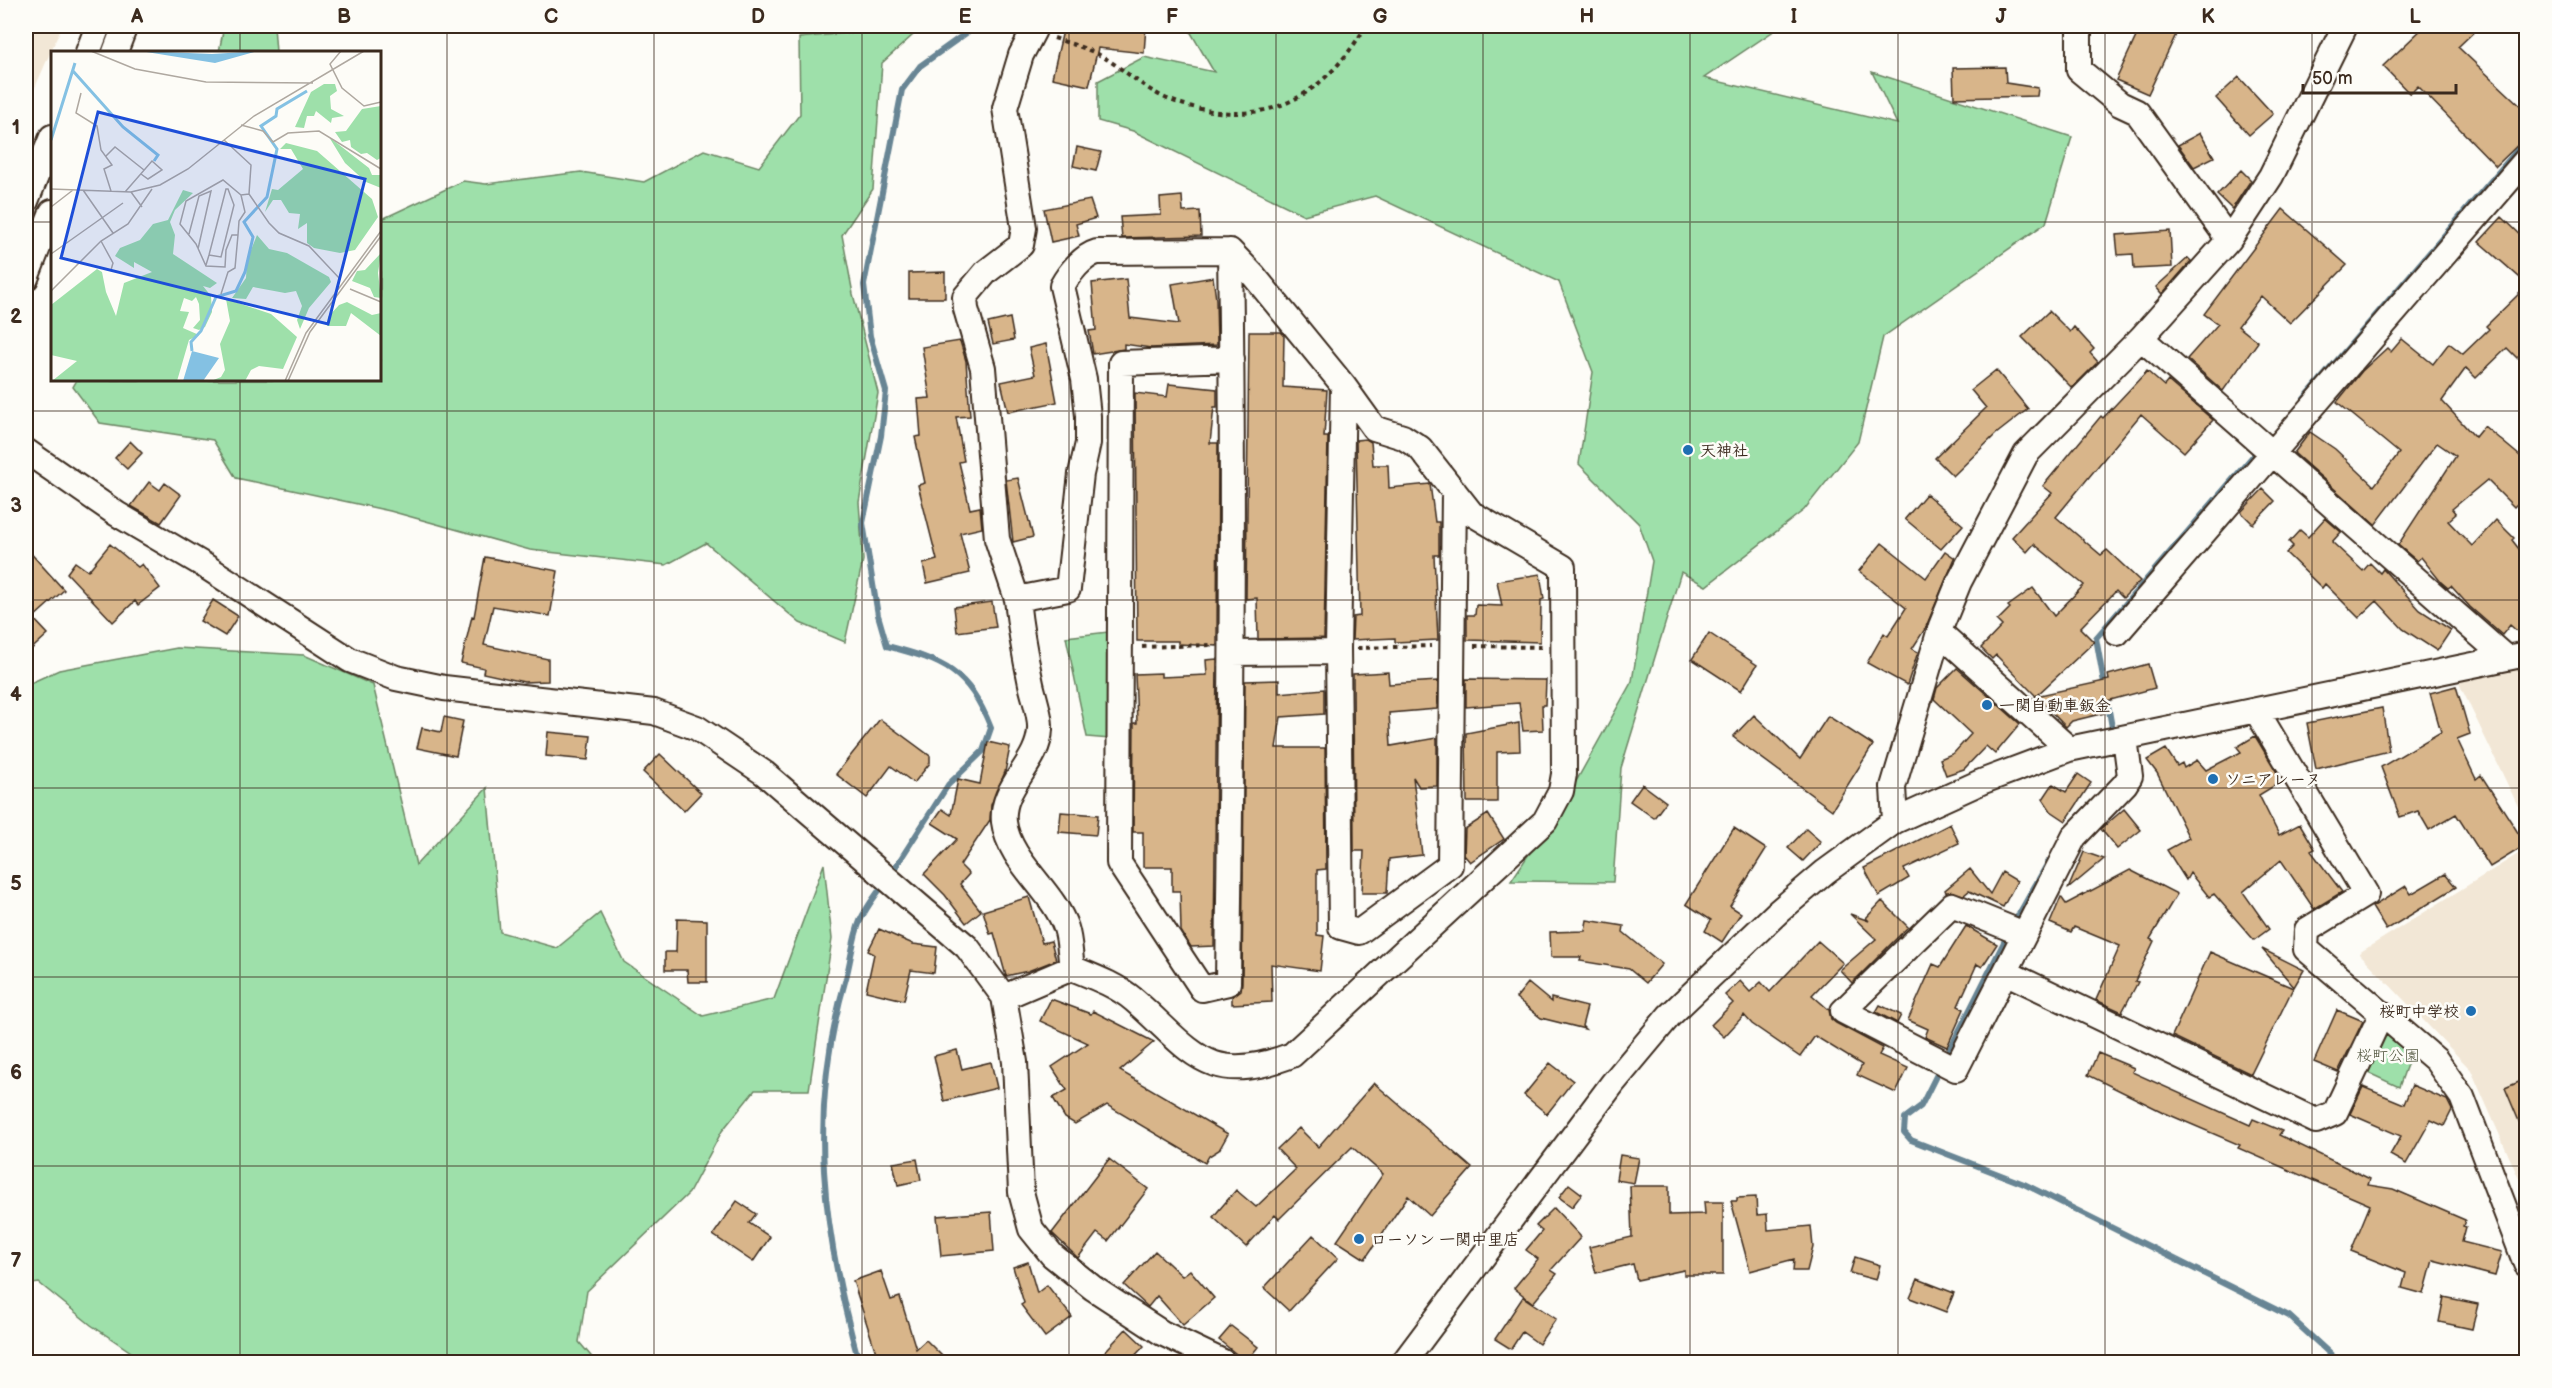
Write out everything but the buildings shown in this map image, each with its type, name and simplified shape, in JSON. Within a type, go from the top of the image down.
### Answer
[{"type":"street","points":[[88,51],[98,26]]},
{"type":"street","points":[[115,51],[125,26]]},
{"type":"street","points":[[2079,26],[2079,70],[2120,105],[2137,112],[2229,240]]},
{"type":"street","points":[[1895,821],[1893,787],[1939,632],[1959,582],[2026,454],[2141,338],[2229,240],[2271,176],[2344,26]]},
{"type":"street","points":[[1034,30],[1021,55],[1005,108],[1024,228],[1022,245],[986,272],[965,297],[983,368],[997,539],[1017,599],[1021,639],[1040,729],[1031,760],[1015,782],[1005,804],[1004,822],[1012,846],[1050,898],[1066,928],[1072,968]]},
{"type":"street","points":[[26,201],[51,139]]},
{"type":"street","points":[[2117,633],[2270,453],[2526,160]]},
{"type":"street","points":[[26,278],[51,215]]},
{"type":"street","points":[[1004,997],[1072,968],[1109,983],[1132,999],[1181,1046],[1213,1063],[1232,1068],[1251,1068],[1292,1055],[1545,821],[1561,791],[1564,774],[1563,567],[1471,513],[1420,448],[1403,437],[1374,428],[1343,385],[1254,276],[1230,251],[1097,252],[1090,254],[1062,286],[1084,379],[1088,416],[1088,443],[1081,474],[1068,589],[1017,599]]},
{"type":"street","points":[[1230,251],[1232,359],[1228,983],[1202,989],[1119,863],[1121,363],[1232,359]]},
{"type":"street","points":[[2141,338],[2270,453],[2516,656]]},
{"type":"street","points":[[1343,385],[1338,652],[1341,927],[1359,932],[1450,865],[1454,491]]},
{"type":"street","points":[[26,451],[117,514],[202,564],[350,660],[396,678],[444,688],[654,712],[697,728],[764,773],[967,947],[1004,997],[1016,1062],[1021,1192],[1032,1229],[1052,1255],[1093,1288],[1162,1333],[1223,1362]]},
{"type":"street","points":[[1939,632],[2069,749]]},
{"type":"street","points":[[1231,649],[1338,652]]},
{"type":"street","points":[[1404,1362],[1613,1083],[1669,1016],[1779,911],[1825,872],[1895,821],[1981,782],[2069,749],[2516,656]]},
{"type":"street","points":[[2256,710],[2366,894],[2307,930],[2307,949],[2436,1060],[2462,1097],[2526,1264]]},
{"type":"street","points":[[2024,934],[1952,904],[1843,1011],[1956,1069],[2007,973],[2024,934],[2074,837],[2126,784],[2130,776],[2125,738]]},
{"type":"street","points":[[2007,973],[2316,1120],[2335,1113],[2382,1013]]},
{"type":"path","points":[[1034,30],[1103,56],[1168,99],[1213,111],[1243,114],[1292,102],[1322,83],[1336,69],[1366,26]]},
{"type":"path","points":[[1119,647],[1231,649]]},
{"type":"shaded area","points":[[26,26],[62,26],[51,51],[26,108]]},
{"type":"shaded area","points":[[2526,665],[2526,823],[2457,679]]},
{"type":"shaded area","name":"桜町中学校","points":[[2526,849],[2526,1195],[2471,1070],[2359,953]]},
{"type":"green space","points":[[224,26],[274,26],[276,51],[219,51]]},
{"type":"green space","points":[[923,26],[882,63],[873,189],[842,235],[853,294],[878,393],[859,502],[863,560],[845,642],[800,623],[706,543],[666,565],[530,550],[390,511],[236,478],[213,440],[100,423],[73,387],[76,381],[381,381],[381,220],[463,181],[486,184],[581,172],[644,182],[704,150],[759,167],[800,114],[799,38]]},
{"type":"green space","points":[[1187,26],[1781,26],[1704,78],[1897,124],[1872,72],[2072,137],[2046,223],[1883,337],[1858,442],[1804,510],[1706,586],[1681,572],[1621,768],[1613,882],[1511,881],[1569,794],[1632,681],[1652,561],[1639,524],[1579,464],[1593,372],[1559,282],[1375,196],[1304,215],[1133,131],[1098,121],[1098,81],[1144,57],[1214,72]]},
{"type":"green space","points":[[1108,632],[1110,739],[1087,737],[1066,637]]},
{"type":"green space","points":[[177,648],[304,655],[373,685],[416,865],[487,788],[500,932],[557,948],[600,913],[624,962],[703,1016],[774,999],[824,864],[832,939],[809,1090],[755,1090],[722,1131],[689,1193],[587,1291],[579,1342],[596,1362],[146,1362],[91,1325],[39,1283],[26,1285],[26,685],[59,670]]},
{"type":"green space","name":"桜町公園","points":[[2390,1025],[2414,1045],[2399,1087],[2360,1069]]},
{"type":"waterway","points":[[891,874],[948,785],[983,751],[991,728],[973,693],[952,671],[924,657],[887,646],[878,615],[863,523],[881,436],[886,391],[870,336],[864,285],[902,90],[920,66],[976,26]]},
{"type":"waterway","points":[[2304,399],[2526,140]]},
{"type":"waterway","points":[[2113,733],[2096,638],[2259,449]]},
{"type":"waterway","points":[[2014,923],[2049,861]]},
{"type":"waterway","points":[[859,1362],[846,1313],[828,1218],[823,1124],[826,1076],[834,1028],[856,935],[865,911],[885,882]]},
{"type":"waterway","points":[[1946,1057],[2009,932]]},
{"type":"waterway","points":[[1941,1066],[1921,1106],[1905,1118],[1904,1132],[1911,1140],[2024,1184],[2289,1316],[2339,1362]]},
{"type":"place","name":"天神社","points":[[1688,450]]},
{"type":"place","name":"一関自動車鈑金","points":[[1987,705]]},
{"type":"place","name":"ソニアレーヌ","points":[[2213,779]]},
{"type":"place","name":"桜町中学校","points":[[2471,1011]]},
{"type":"place","name":"ローソン 一関中里店","points":[[1359,1239]]}]
